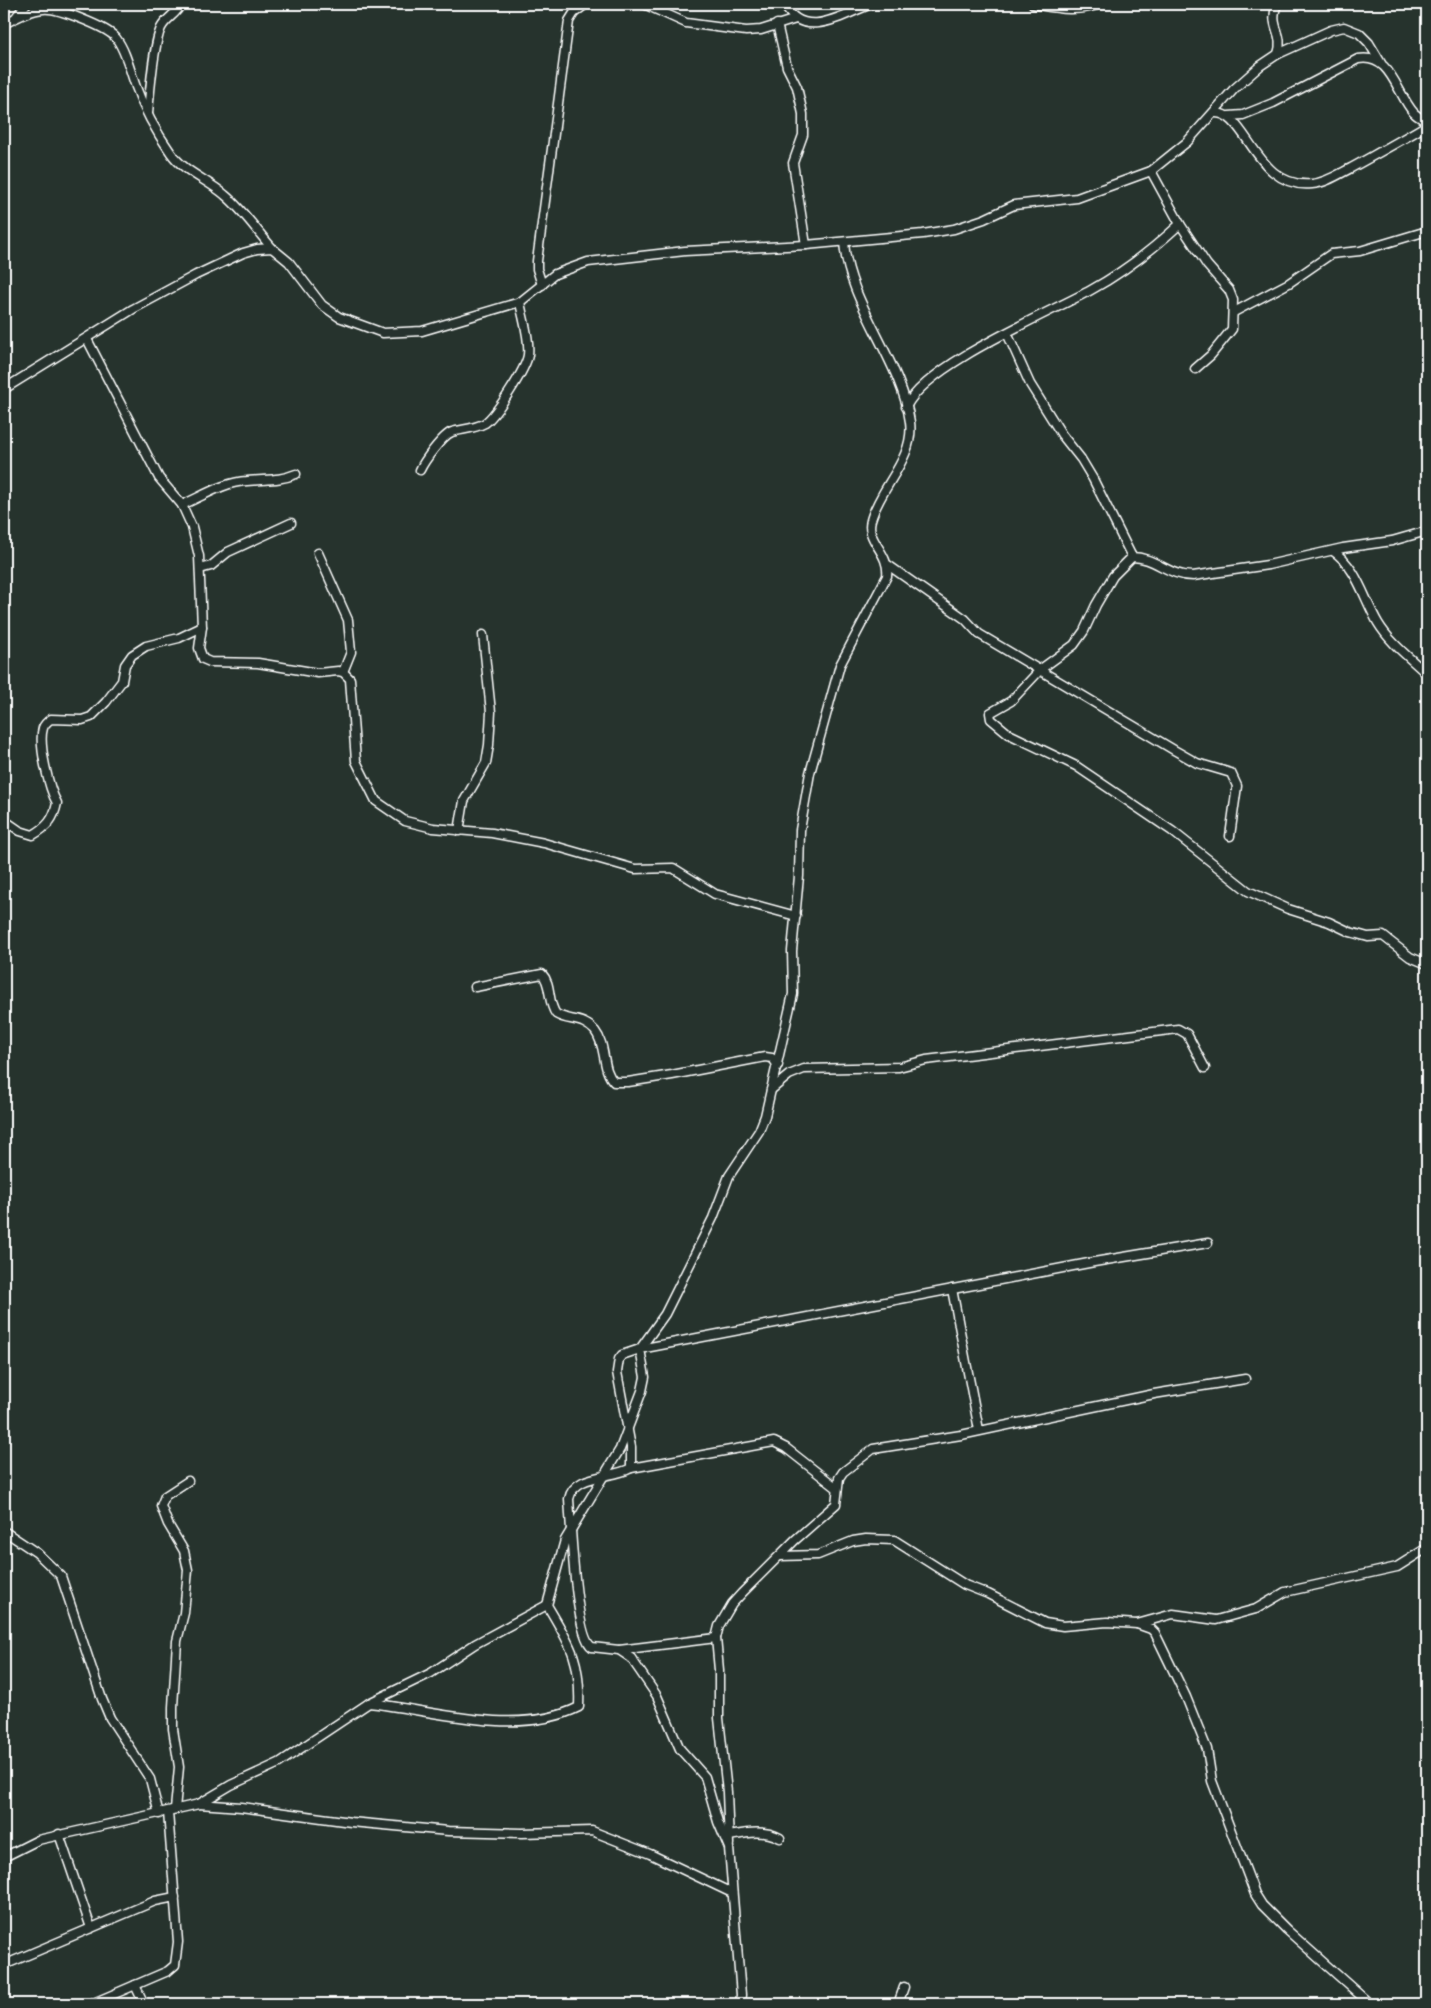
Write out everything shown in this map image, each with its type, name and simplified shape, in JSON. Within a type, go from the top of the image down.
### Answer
[{"type":"street","points":[[16,17],[26,4]]},
{"type":"street","points":[[148,116],[154,61],[161,28],[178,10],[181,4]]},
{"type":"street","points":[[542,285],[537,269],[537,252],[564,50],[570,18],[586,4]]},
{"type":"street","points":[[644,4],[686,23],[746,32],[761,30],[796,19]]},
{"type":"street","points":[[784,4],[796,19],[805,22],[824,23],[837,20],[871,4]]},
{"type":"street","points":[[1033,4],[1062,9],[1081,9],[1100,4]]},
{"type":"street","points":[[1277,4],[1272,19],[1281,41],[1278,54]]},
{"type":"street","points":[[4,24],[16,17],[42,9],[49,9],[92,24],[114,36],[124,55],[148,116],[172,155],[182,166],[224,194],[247,214],[254,229],[289,262],[322,305],[339,317],[384,333],[422,332],[520,302],[565,269],[604,259],[684,251],[844,242],[954,229],[1014,206],[1077,198],[1151,171],[1187,142],[1234,89],[1278,54],[1331,30],[1344,27],[1358,33],[1369,43],[1413,112],[1427,124],[1331,178],[1311,185],[1285,179],[1268,168],[1229,116],[1223,113],[1214,113]]},
{"type":"street","points":[[777,24],[787,67],[797,88],[803,114],[803,135],[793,163],[806,245]]},
{"type":"street","points":[[1229,116],[1243,115],[1273,103],[1358,59],[1367,57],[1382,63]]},
{"type":"street","points":[[1151,171],[1180,224],[1207,265],[1229,290],[1233,300],[1232,329],[1196,369]]},
{"type":"street","points":[[906,407],[914,394],[926,382],[1007,333],[1093,289],[1127,268],[1148,254],[1180,224]]},
{"type":"street","points":[[1234,312],[1288,283],[1331,254],[1360,251],[1408,235],[1427,231]]},
{"type":"street","points":[[844,242],[845,260],[896,379],[906,407],[911,430],[896,471],[874,513],[870,525],[873,537],[888,565],[965,619],[979,634],[1197,763],[1231,773],[1236,786],[1230,836]]},
{"type":"street","points":[[4,389],[87,339],[133,308],[243,253],[257,249],[272,248]]},
{"type":"street","points":[[420,470],[424,462],[446,435],[465,430],[488,420],[524,368],[528,357],[528,346],[520,302]]},
{"type":"street","points":[[1007,333],[1030,384],[1062,435],[1081,459],[1132,557]]},
{"type":"street","points":[[87,339],[158,478],[182,505],[196,540],[200,569],[202,627],[200,653],[203,659],[210,662],[258,663],[318,673],[342,672],[350,679],[356,761],[376,801],[405,820],[432,828],[492,833],[544,843],[635,868],[673,868],[715,894],[796,916]]},
{"type":"street","points":[[182,505],[225,486],[247,481],[282,479],[296,474]]},
{"type":"street","points":[[200,569],[211,566],[228,552],[291,523]]},
{"type":"street","points":[[1427,531],[1392,542],[1333,551],[1268,566],[1193,576],[1180,576],[1142,557],[1132,557],[1113,576],[1096,604],[1084,631],[1074,645],[1041,669],[1011,701],[990,713],[991,719],[1009,734],[1076,766],[1172,831],[1248,891],[1288,909],[1329,922],[1355,933],[1368,937],[1383,936],[1410,957],[1427,964]]},
{"type":"street","points":[[1333,551],[1348,566],[1378,624],[1427,674]]},
{"type":"street","points":[[318,553],[348,620],[351,652],[342,672]]},
{"type":"street","points":[[369,1703],[447,1716],[501,1720],[530,1719],[568,1712],[578,1706],[577,1664],[570,1644],[547,1605],[565,1540],[571,1533],[575,1522],[620,1449],[645,1377],[640,1349],[665,1314],[713,1218],[729,1176],[759,1131],[778,1065],[793,994],[792,951],[796,916],[800,830],[810,773],[840,665],[881,589],[887,576],[888,565]]},
{"type":"street","points":[[4,820],[20,831],[33,835],[45,828],[54,816],[57,803],[52,794],[43,741],[43,727],[50,718],[82,720],[91,716],[106,702],[122,681],[125,665],[132,655],[146,646],[180,638],[202,627]]},
{"type":"street","points":[[459,831],[464,800],[486,763],[489,745],[491,712],[483,635]]},
{"type":"street","points":[[475,986],[542,974],[548,982],[549,998],[556,1014],[582,1021],[595,1031],[600,1039],[607,1071],[614,1082],[628,1082],[765,1056],[772,1058],[778,1065]]},
{"type":"street","points":[[771,1090],[789,1075],[804,1069],[899,1067],[926,1060],[1178,1029],[1187,1034],[1205,1068]]},
{"type":"street","points":[[631,1468],[618,1365],[622,1355],[640,1349],[952,1289],[1208,1243]]},
{"type":"street","points":[[952,1289],[979,1430]]},
{"type":"street","points":[[740,2004],[741,1995],[719,1718],[719,1670],[716,1638],[719,1626],[732,1604],[778,1557],[836,1504],[837,1488],[842,1472],[873,1449],[912,1444],[1154,1394],[1245,1379]]},
{"type":"street","points":[[716,1638],[619,1650],[592,1647],[584,1638],[574,1576],[569,1499],[572,1491],[579,1483],[603,1478],[631,1468],[774,1442],[786,1448],[837,1488]]},
{"type":"street","points":[[92,2004],[168,1971],[175,1965],[178,1942],[174,1897],[171,1810],[179,1767],[172,1729],[177,1641],[184,1613],[188,1570],[184,1551],[168,1524],[161,1506],[165,1496],[188,1481]]},
{"type":"street","points":[[4,1531],[37,1553],[61,1576],[102,1699],[110,1718],[150,1779],[159,1814]]},
{"type":"street","points":[[778,1557],[795,1554],[810,1556],[829,1552],[853,1541],[886,1538],[894,1540],[965,1585],[988,1594],[1045,1623],[1063,1626],[1106,1622],[1137,1624],[1151,1629],[1155,1633],[1186,1697],[1207,1749],[1212,1781],[1255,1894],[1262,1905],[1287,1930],[1370,2004]]},
{"type":"street","points":[[1137,1624],[1173,1614],[1208,1620],[1244,1614],[1285,1592],[1397,1567],[1427,1548]]},
{"type":"street","points":[[199,1804],[231,1785],[279,1763],[369,1703],[431,1673],[475,1644],[547,1605]]},
{"type":"street","points":[[619,1650],[631,1658],[643,1673],[657,1696],[680,1749],[705,1777],[718,1822],[729,1848]]},
{"type":"street","points":[[4,1857],[38,1840],[60,1834],[199,1804],[241,1807],[351,1822],[448,1831],[522,1833],[592,1831],[650,1854],[732,1892]]},
{"type":"street","points":[[729,1836],[751,1832],[771,1833],[780,1838]]},
{"type":"street","points":[[60,1834],[91,1928]]},
{"type":"street","points":[[4,1965],[155,1901],[174,1897]]},
{"type":"street","points":[[134,1985],[144,2004]]},
{"type":"street","points":[[898,2004],[904,1987]]}]
